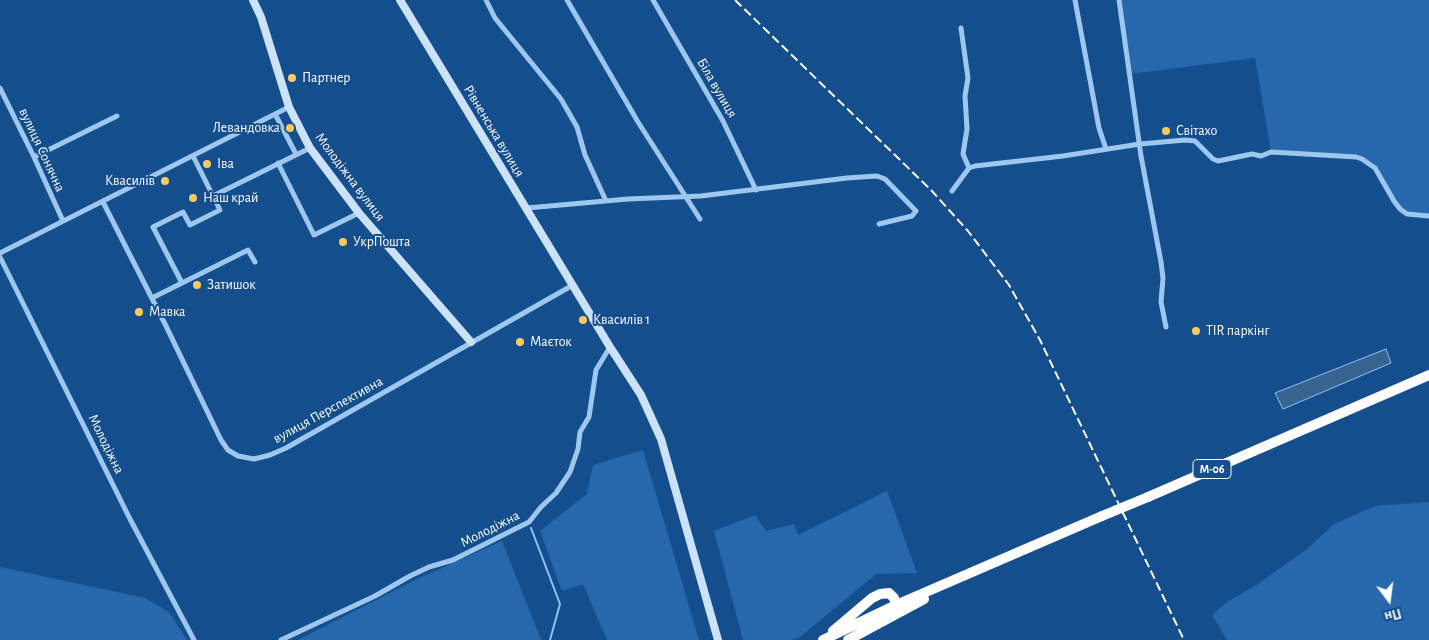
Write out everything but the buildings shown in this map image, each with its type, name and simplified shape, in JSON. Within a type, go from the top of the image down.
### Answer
[{"type":"highway","name":"М-06","points":[[823,640],[896,605],[1429,375]]},
{"type":"highway","name":"М-06","points":[[848,640],[982,568]]},
{"type":"highway","points":[[823,640],[872,598],[885,592],[893,596],[896,605],[886,620]]},
{"type":"main road","name":"Молодіжна вулиця","points":[[254,0],[261,16],[289,106],[310,148],[359,213],[472,342]]},
{"type":"main road","name":"Рівненська вулиця","points":[[400,0],[610,347],[642,395],[661,439],[718,640]]},
{"type":"street","points":[[486,0],[500,24],[561,99],[578,127],[585,155],[606,201]]},
{"type":"street","points":[[567,0],[638,122],[700,219]]},
{"type":"street","name":"Біла вулиця","points":[[653,0],[723,121],[756,190]]},
{"type":"street","points":[[1075,0],[1099,128],[1106,149]]},
{"type":"street","points":[[1119,0],[1140,144],[1161,262],[1160,302],[1166,328]]},
{"type":"street","points":[[961,28],[968,78],[965,96],[967,129],[963,154],[969,168]]},
{"type":"street","name":"вулиця Сонячна","points":[[0,88],[63,221]]},
{"type":"street","points":[[0,253],[289,106]]},
{"type":"street","points":[[275,114],[296,154]]},
{"type":"street","points":[[34,157],[117,116]]},
{"type":"street","points":[[952,191],[969,168],[976,166],[1064,156],[1177,139],[1194,141],[1213,159],[1218,161],[1252,154],[1261,156],[1271,152],[1356,157],[1375,168],[1400,209],[1407,214],[1429,216]]},
{"type":"street","points":[[213,196],[310,148]]},
{"type":"street","points":[[182,283],[153,226],[183,212],[190,225],[220,210],[193,156]]},
{"type":"street","points":[[278,164],[314,235],[359,213]]},
{"type":"street","points":[[527,208],[606,201],[686,197],[877,176],[885,179],[916,211],[912,216],[879,224]]},
{"type":"street","name":"вулиця Перспективна","points":[[103,202],[221,440],[228,450],[238,456],[254,459],[286,448],[573,285]]},
{"type":"street","points":[[152,298],[248,250],[255,262]]},
{"type":"street","name":"Молодіжна","points":[[0,257],[135,530],[194,640]]},
{"type":"street","name":"Молодіжна","points":[[281,640],[375,596],[410,576],[429,567],[453,560],[529,522],[541,506],[556,493],[570,472],[578,449],[580,432],[589,417],[596,370],[610,347]]},
{"type":"shaded area","points":[[1119,0],[1429,0],[1429,216],[1417,216],[1400,209],[1380,175],[1362,159],[1271,152],[1255,58],[1130,74]]},
{"type":"shaded area","points":[[1386,349],[1391,363],[1283,409],[1275,393]]},
{"type":"shaded area","points":[[643,450],[699,640],[607,640],[583,584],[562,591],[540,531],[587,494],[593,465]]},
{"type":"shaded area","points":[[887,491],[917,573],[876,574],[800,637],[791,640],[743,640],[714,531],[755,515],[766,531],[794,524],[798,535]]},
{"type":"shaded area","points":[[1429,502],[1429,640],[1227,640],[1212,615],[1227,602],[1255,586],[1307,549],[1334,524],[1375,506]]},
{"type":"shaded area","points":[[502,541],[541,640],[298,640],[411,582]]},
{"type":"shaded area","points":[[0,567],[145,598],[169,612],[187,640],[0,640]]},
{"type":"waterway","points":[[531,528],[560,604],[550,640]]},
{"type":"railway","points":[[735,0],[931,190],[968,231],[1009,285],[1040,340],[1184,640]]},
{"type":"place","name":"Партнер","points":[[292,78]]},
{"type":"place","name":"Левандовка","points":[[290,128]]},
{"type":"place","name":"Світахо","points":[[1166,131]]},
{"type":"place","name":"Іва","points":[[207,164]]},
{"type":"place","name":"Квасилів","points":[[165,181]]},
{"type":"place","name":"Наш край","points":[[193,198]]},
{"type":"place","name":"УкрПошта","points":[[343,242]]},
{"type":"place","name":"Затишок","points":[[197,285]]},
{"type":"place","name":"Мавка","points":[[139,312]]},
{"type":"place","name":"Квасилів 1","points":[[583,320]]},
{"type":"place","name":"TIR паркінг","points":[[1196,331]]},
{"type":"place","name":"Маєток","points":[[520,342]]}]
